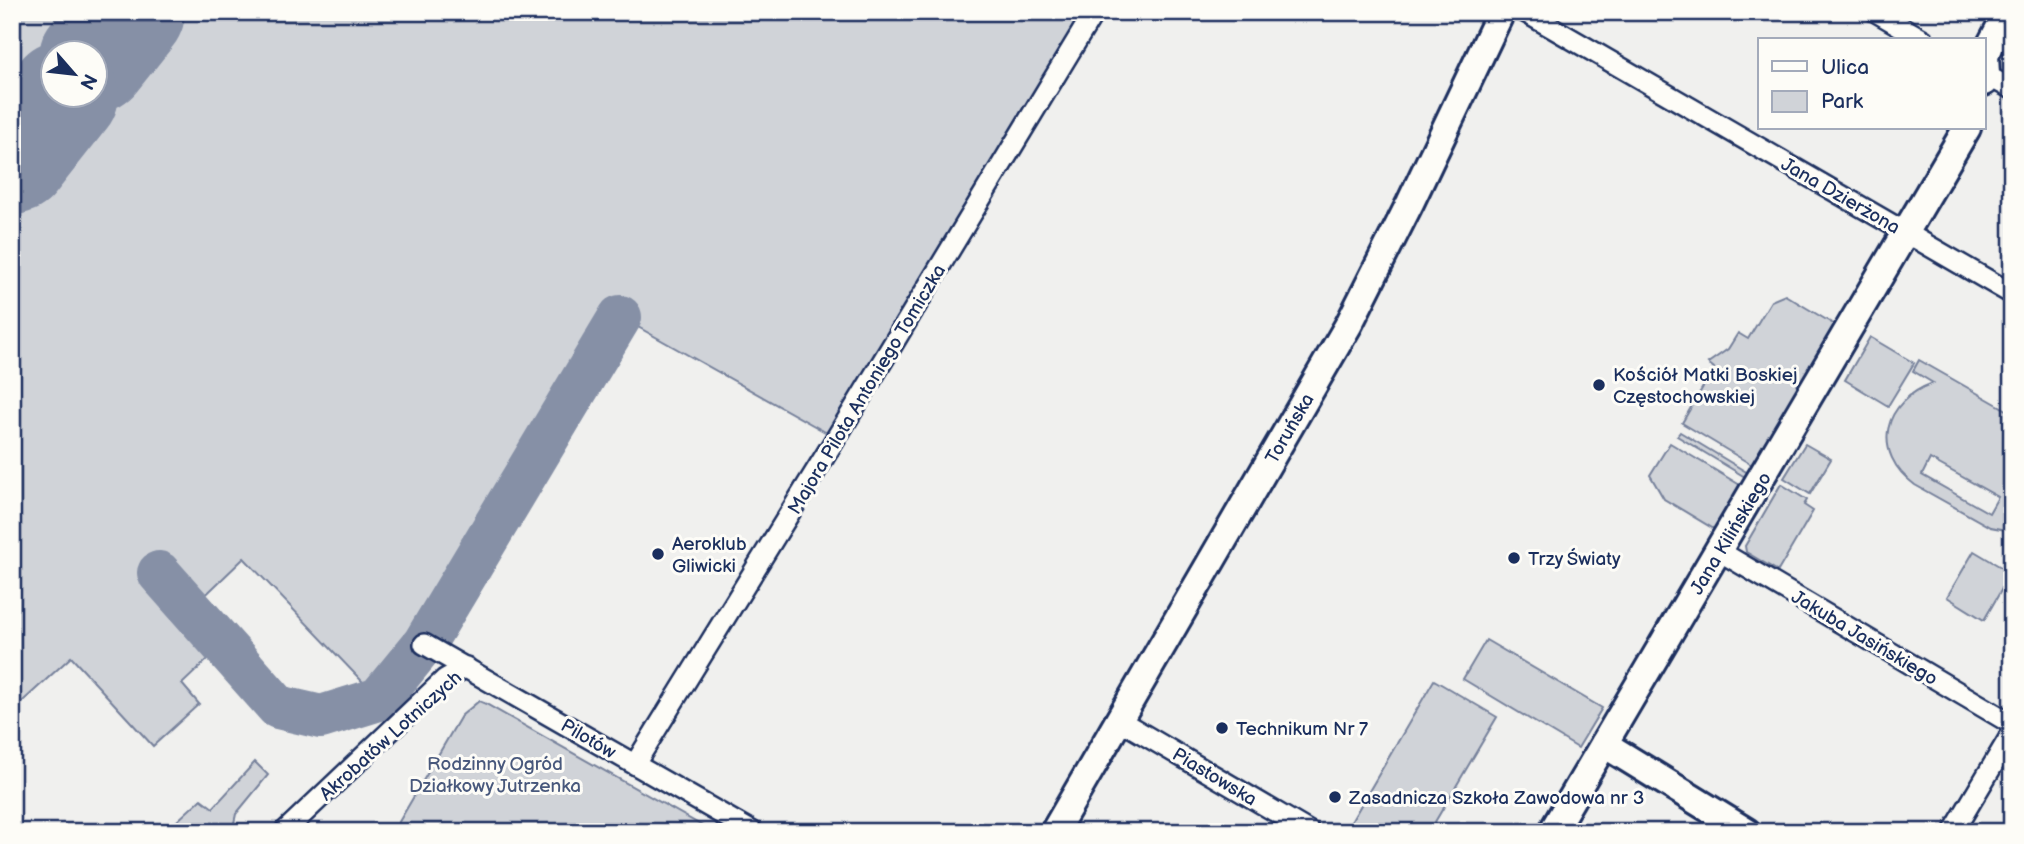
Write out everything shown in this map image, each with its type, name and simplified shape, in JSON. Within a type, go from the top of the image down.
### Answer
[{"type":"street","name":"Majora Pilota Antoniego Tomiczka","points":[[635,764],[836,439],[1094,12]]},
{"type":"street","name":"Toruńska","points":[[1054,832],[1349,324],[1501,12]]},
{"type":"street","name":"Jana Dzierżona","points":[[1525,12],[2012,295]]},
{"type":"street","points":[[1876,12],[1921,38]]},
{"type":"street","points":[[1986,53],[2008,12]]},
{"type":"street","points":[[1986,74],[2012,39]]},
{"type":"street","points":[[1986,78],[2012,89]]},
{"type":"street","name":"Jana Kilińskiego","points":[[1552,832],[1966,130]]},
{"type":"street","name":"Jakuba Jasińskiego","points":[[1719,551],[2012,724]]},
{"type":"street","name":"Pilotów","points":[[424,644],[754,832]]},
{"type":"street","name":"Akrobatów Lotniczych","points":[[284,832],[446,680],[466,667]]},
{"type":"street","name":"Piastowska","points":[[1119,720],[1310,832]]},
{"type":"street","points":[[1953,832],[2012,733]]},
{"type":"street","points":[[1604,744],[1747,832]]},
{"type":"green space","points":[[12,12],[1094,12],[836,438],[620,317],[424,644],[379,699],[244,558],[191,609],[223,645],[182,684],[199,704],[153,746],[71,657],[12,711]]},
{"type":"green space","points":[[1785,295],[1835,325],[1752,465],[1682,423],[1714,368],[1708,363],[1728,349],[1738,333],[1748,339],[1771,301]]},
{"type":"green space","points":[[1870,337],[1914,363],[1888,406],[1845,380]]},
{"type":"green space","points":[[1919,360],[2012,413],[2012,531],[1990,527],[1915,485],[1901,472],[1892,458],[1888,428],[1893,414],[1916,391],[1933,383],[1913,371]],"holes":[[[1930,459],[1998,497],[1989,513],[1922,475]]]},
{"type":"green space","points":[[1680,432],[1748,473],[1745,477],[1677,436]]},
{"type":"green space","points":[[1670,443],[1740,485],[1714,529],[1664,499],[1650,475]]},
{"type":"green space","points":[[1805,444],[1831,459],[1810,494],[1784,478]]},
{"type":"green space","points":[[1781,484],[1807,500],[1804,505],[1813,511],[1778,571],[1746,552],[1745,546]]},
{"type":"green space","points":[[1974,551],[2011,573],[1984,620],[1947,597]]},
{"type":"green space","points":[[1486,640],[1602,708],[1578,748],[1463,679]]},
{"type":"green space","points":[[1434,680],[1497,717],[1429,832],[1368,832],[1351,822]]},
{"type":"green space","name":"Rodzinny Ogród Działkowy Jutrzenka","points":[[479,701],[713,832],[393,832],[461,716]]},
{"type":"green space","points":[[255,762],[268,775],[236,814],[234,823],[245,832],[165,832],[201,799],[213,808]]},
{"type":"taxiway","points":[[159,573],[278,707],[321,717],[379,699],[424,644],[620,317]]},
{"type":"runway","points":[[108,40],[130,12]]},
{"type":"runway","points":[[12,160],[53,108]]},
{"type":"place","name":"Kościół Matki Boskiej Częstochowskiej","points":[[1599,385]]},
{"type":"place","name":"Aeroklub Gliwicki","points":[[658,554]]},
{"type":"place","name":"Trzy Światy","points":[[1514,558]]},
{"type":"place","name":"Technikum Nr 7","points":[[1222,728]]},
{"type":"place","name":"Zasadnicza Szkoła Zawodowa nr 3","points":[[1335,797]]}]
